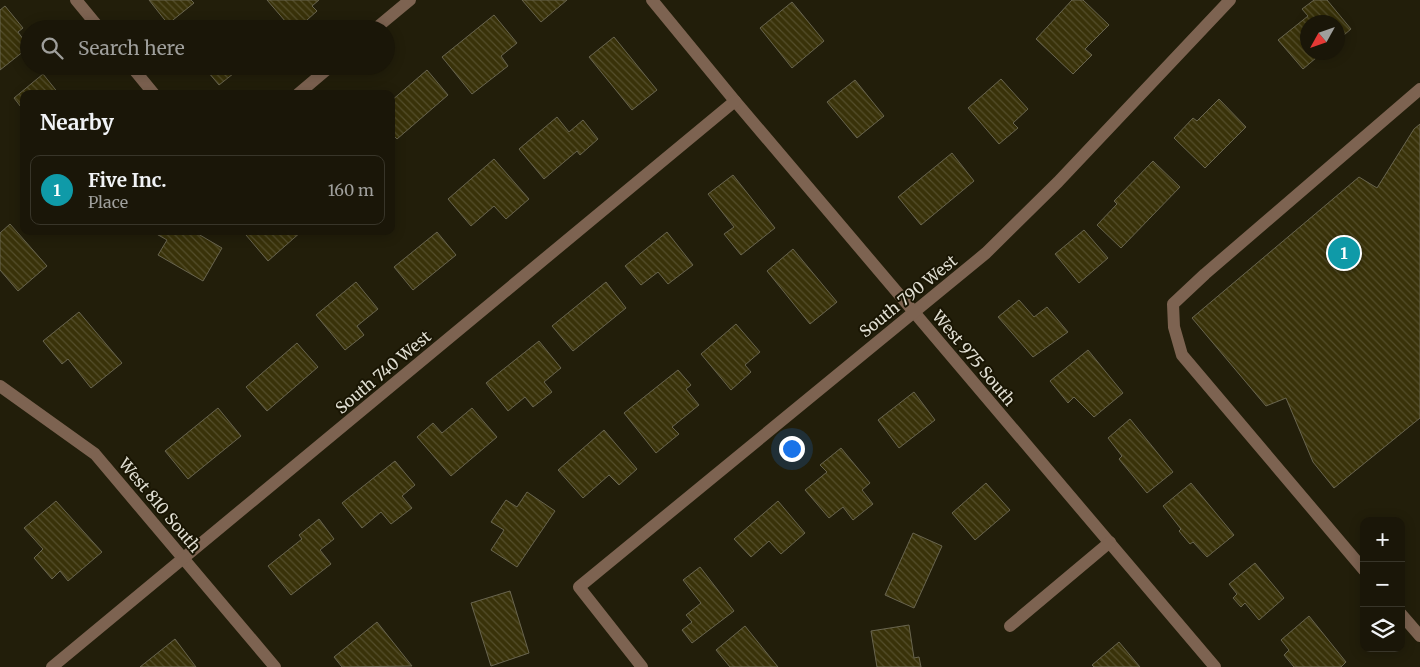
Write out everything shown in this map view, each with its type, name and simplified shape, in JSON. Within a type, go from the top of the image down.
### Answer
[{"type":"street","points":[[76,0],[93,20]]},
{"type":"street","points":[[387,20],[410,0]]},
{"type":"street","name":"West 975 South","points":[[652,0],[735,101],[1215,667]]},
{"type":"street","name":"South 790 West","points":[[642,667],[579,587],[986,253],[1058,182],[1230,0]]},
{"type":"street","points":[[138,75],[151,90]]},
{"type":"street","points":[[303,90],[320,75]]},
{"type":"street","points":[[1360,565],[1182,355],[1174,328],[1173,304],[1205,274],[1420,89]]},
{"type":"street","name":"South 740 West","points":[[52,667],[735,101]]},
{"type":"street","name":"West 810 South","points":[[0,386],[95,454],[275,667]]},
{"type":"street","points":[[1010,626],[1110,542]]},
{"type":"street","points":[[1405,619],[1420,636]]},
{"type":"building","points":[[149,0],[191,0],[194,3],[173,20],[165,20]]},
{"type":"building","points":[[267,0],[319,0],[312,6],[317,11],[307,20],[284,20]]},
{"type":"building","points":[[522,0],[567,0],[541,22]]},
{"type":"building","points":[[1072,0],[1083,0],[1109,25],[1085,49],[1092,55],[1073,74],[1036,39]]},
{"type":"building","points":[[1314,0],[1327,0],[1339,15],[1307,15],[1302,9]]},
{"type":"building","points":[[792,2],[824,41],[792,68],[760,28]]},
{"type":"building","points":[[5,6],[20,24],[20,30],[18,32],[20,35],[20,54],[0,70],[0,10]]},
{"type":"building","points":[[494,15],[517,43],[501,56],[508,66],[472,94],[442,57]]},
{"type":"building","points":[[1300,22],[1300,60],[1314,60],[1303,69],[1278,40]]},
{"type":"building","points":[[1345,22],[1351,29],[1345,34]]},
{"type":"building","points":[[614,37],[657,90],[632,110],[589,57]]},
{"type":"building","points":[[427,70],[448,95],[397,139],[395,137],[395,98]]},
{"type":"building","points":[[44,75],[56,90],[24,90]]},
{"type":"building","points":[[211,75],[232,75],[219,85]]},
{"type":"building","points":[[1001,79],[1028,109],[1013,123],[1018,128],[999,144],[968,108]]},
{"type":"building","points":[[855,80],[884,116],[857,138],[827,102]]},
{"type":"building","points":[[20,93],[20,106],[14,98]]},
{"type":"building","points":[[1219,99],[1246,127],[1205,168],[1174,138],[1193,118],[1197,121]]},
{"type":"building","points":[[557,117],[569,132],[583,120],[598,139],[580,155],[577,151],[544,179],[519,149]]},
{"type":"building","points":[[1420,124],[1420,418],[1334,488],[1313,462],[1286,398],[1266,406],[1192,318],[1359,177],[1377,188],[1414,129]]},
{"type":"building","points":[[952,153],[974,181],[921,225],[898,197]]},
{"type":"building","points":[[494,159],[529,199],[506,219],[494,206],[471,226],[448,199]]},
{"type":"building","points":[[1153,161],[1180,187],[1121,248],[1097,225],[1117,204],[1114,201]]},
{"type":"building","points":[[733,175],[775,228],[741,255],[724,234],[734,227],[708,194]]},
{"type":"building","points":[[10,224],[47,266],[18,291],[0,270],[0,233]]},
{"type":"building","points":[[1084,230],[1108,258],[1079,283],[1055,254]]},
{"type":"building","points":[[437,232],[456,255],[413,290],[394,267]]},
{"type":"building","points":[[667,232],[693,265],[668,284],[658,272],[641,285],[625,266]]},
{"type":"building","points":[[158,235],[200,235],[222,248],[203,281],[158,255],[167,240]]},
{"type":"building","points":[[246,235],[297,235],[268,261]]},
{"type":"building","points":[[793,249],[837,302],[810,324],[767,271]]},
{"type":"building","points":[[356,282],[378,309],[357,326],[364,335],[345,350],[316,315]]},
{"type":"building","points":[[606,282],[626,308],[573,351],[552,326]]},
{"type":"building","points":[[1019,300],[1034,317],[1047,307],[1068,332],[1033,357],[998,317]]},
{"type":"building","points":[[79,312],[122,363],[91,388],[68,359],[62,364],[43,341]]},
{"type":"building","points":[[736,324],[760,352],[745,365],[751,372],[731,390],[701,354]]},
{"type":"building","points":[[539,341],[561,368],[544,382],[552,392],[533,407],[525,397],[508,411],[486,383]]},
{"type":"building","points":[[297,343],[318,367],[267,411],[246,387]]},
{"type":"building","points":[[1088,350],[1123,393],[1094,417],[1074,397],[1068,403],[1050,381]]},
{"type":"building","points":[[678,370],[691,385],[686,389],[699,405],[672,427],[679,434],[656,453],[624,413]]},
{"type":"building","points":[[914,392],[935,420],[899,448],[878,420]]},
{"type":"building","points":[[218,408],[241,436],[188,479],[165,451]]},
{"type":"building","points":[[472,408],[497,437],[451,476],[417,437],[433,423],[442,433]]},
{"type":"building","points":[[1130,419],[1173,472],[1147,493],[1119,459],[1122,456],[1108,438]]},
{"type":"building","points":[[604,430],[637,469],[619,485],[609,475],[583,498],[558,470]]},
{"type":"building","points":[[841,448],[870,483],[862,490],[873,504],[853,520],[843,507],[829,518],[805,490],[827,472],[820,465]]},
{"type":"building","points":[[395,461],[415,485],[402,496],[412,508],[391,524],[381,512],[362,528],[342,503]]},
{"type":"building","points":[[986,483],[1010,510],[975,540],[952,513]]},
{"type":"building","points":[[1191,483],[1234,535],[1207,557],[1193,542],[1190,544],[1163,506]]},
{"type":"building","points":[[527,492],[555,511],[517,567],[491,550],[504,530],[491,522],[506,500],[517,507]]},
{"type":"building","points":[[56,501],[102,552],[68,581],[60,571],[52,579],[34,558],[43,549],[24,528]]},
{"type":"building","points":[[778,501],[805,533],[781,554],[769,541],[751,557],[734,539]]},
{"type":"building","points":[[319,519],[334,539],[320,550],[331,564],[291,595],[268,566],[302,539],[299,535]]},
{"type":"building","points":[[913,533],[942,546],[914,608],[885,595]]},
{"type":"building","points":[[1255,563],[1284,598],[1259,620],[1245,603],[1241,607],[1233,598],[1237,594],[1229,584]]},
{"type":"building","points":[[700,567],[734,611],[692,643],[682,630],[692,622],[686,615],[701,603],[683,580]]},
{"type":"building","points":[[510,591],[529,653],[491,666],[471,603]]},
{"type":"building","points":[[1309,616],[1346,662],[1341,667],[1294,667],[1284,655],[1289,650],[1281,640]]},
{"type":"building","points":[[377,622],[412,666],[342,667],[334,657]]},
{"type":"building","points":[[909,625],[914,658],[919,657],[921,667],[877,667],[871,631]]},
{"type":"building","points":[[745,626],[778,667],[730,667],[716,650]]},
{"type":"building","points":[[175,639],[196,667],[140,667]]},
{"type":"building","points":[[1119,642],[1140,667],[1094,667],[1092,665]]},
{"type":"place","name":"Five Inc.","points":[[1344,253]]}]
